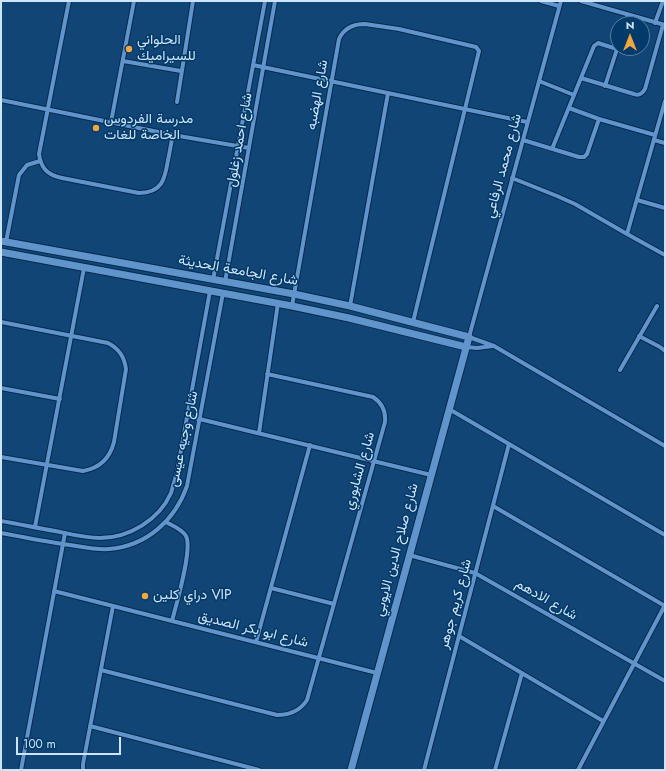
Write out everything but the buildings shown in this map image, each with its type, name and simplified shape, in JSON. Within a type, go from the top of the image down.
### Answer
[{"type":"street","points":[[68,1],[39,154],[43,167],[48,173],[54,176],[144,193],[155,189],[163,181],[173,135]]},
{"type":"street","points":[[111,122],[134,1]]},
{"type":"street","points":[[177,102],[193,1]]},
{"type":"street","name":"شارع احمد زغلول","points":[[213,280],[265,1]]},
{"type":"street","name":"شارع احمد زغلول","points":[[225,282],[275,1]]},
{"type":"street","points":[[540,1],[559,6]]},
{"type":"street","name":"شارع محمد الرفاعي","points":[[469,337],[561,1]]},
{"type":"street","points":[[581,1],[664,25],[643,92],[639,95],[581,78]]},
{"type":"street","points":[[655,23],[663,1]]},
{"type":"street","name":"شارع الهضبه","points":[[292,306],[331,81],[341,34],[350,27],[365,24],[399,29],[476,47],[478,49],[478,53],[465,109]]},
{"type":"street","points":[[552,149],[594,46],[598,44],[610,46]]},
{"type":"street","points":[[605,86],[615,56]]},
{"type":"street","points":[[123,61],[181,71]]},
{"type":"street","points":[[253,65],[527,122]]},
{"type":"street","points":[[539,81],[574,95]]},
{"type":"street","points":[[350,306],[388,93]]},
{"type":"street","points":[[1,100],[173,135],[249,148]]},
{"type":"street","points":[[627,234],[665,101]]},
{"type":"street","points":[[569,108],[654,137],[665,143]]},
{"type":"street","points":[[413,322],[465,109]]},
{"type":"street","points":[[523,140],[579,158],[584,157],[588,154],[599,119]]},
{"type":"street","points":[[3,241],[19,174],[27,165],[40,161]]},
{"type":"street","points":[[512,178],[566,200],[665,255]]},
{"type":"street","points":[[637,200],[665,208]]},
{"type":"street","name":"شارع الجامعة الحديثة","points":[[3,241],[294,294],[350,306],[469,337]]},
{"type":"street","points":[[49,261],[52,250]]},
{"type":"street","name":"شارع الجامعة الحديثة","points":[[1,252],[278,303],[349,318],[466,347]]},
{"type":"street","points":[[35,527],[84,268]]},
{"type":"street","name":"شارع وجيه عيسى","points":[[1,521],[101,538],[122,535],[133,531],[142,526],[159,512],[170,493],[177,472],[210,291]]},
{"type":"street","name":"شارع وجيه عيسى","points":[[1,533],[99,549],[120,547],[140,540],[150,535],[166,522],[179,505],[187,486],[223,293]]},
{"type":"street","points":[[258,433],[278,303]]},
{"type":"street","points":[[620,370],[657,306]]},
{"type":"street","points":[[1,322],[108,343],[114,346],[123,356],[126,369],[114,442],[109,456],[104,462],[91,470],[84,471],[1,457]]},
{"type":"street","points":[[639,336],[665,351]]},
{"type":"street","points":[[469,337],[494,346],[665,446]]},
{"type":"street","name":"شارع صلاح الدين الايوبي","points":[[351,770],[469,337]]},
{"type":"street","points":[[466,347],[477,348],[494,346]]},
{"type":"street","name":"شارع الشابوري","points":[[101,670],[271,714],[289,714],[300,709],[307,700],[386,416],[382,405],[373,397],[267,374]]},
{"type":"street","points":[[1,388],[60,399]]},
{"type":"street","points":[[449,409],[665,535]]},
{"type":"street","points":[[187,416],[431,475]]},
{"type":"street","name":"شارع كريم جوهر","points":[[426,770],[509,444]]},
{"type":"street","points":[[256,642],[310,445]]},
{"type":"street","points":[[493,506],[665,605],[578,770]]},
{"type":"street","points":[[166,522],[180,529],[186,536],[189,546],[172,621]]},
{"type":"street","points":[[22,770],[65,533]]},
{"type":"street","name":"شارع الادهم","points":[[409,555],[476,573],[665,681]]},
{"type":"street","points":[[271,588],[334,604]]},
{"type":"street","name":"شارع ابو بكر الصديق","points":[[54,591],[377,673]]},
{"type":"street","points":[[83,770],[113,606]]},
{"type":"street","points":[[459,636],[603,722]]},
{"type":"street","points":[[495,770],[522,673]]},
{"type":"street","points":[[90,726],[259,770]]},
{"type":"place","name":"الحلواني للسيراميك","points":[[129,49]]},
{"type":"place","name":"مدرسة الفردوس الخاصة للغات","points":[[96,128]]},
{"type":"place","name":"دراي كلين VIP","points":[[145,596]]}]
